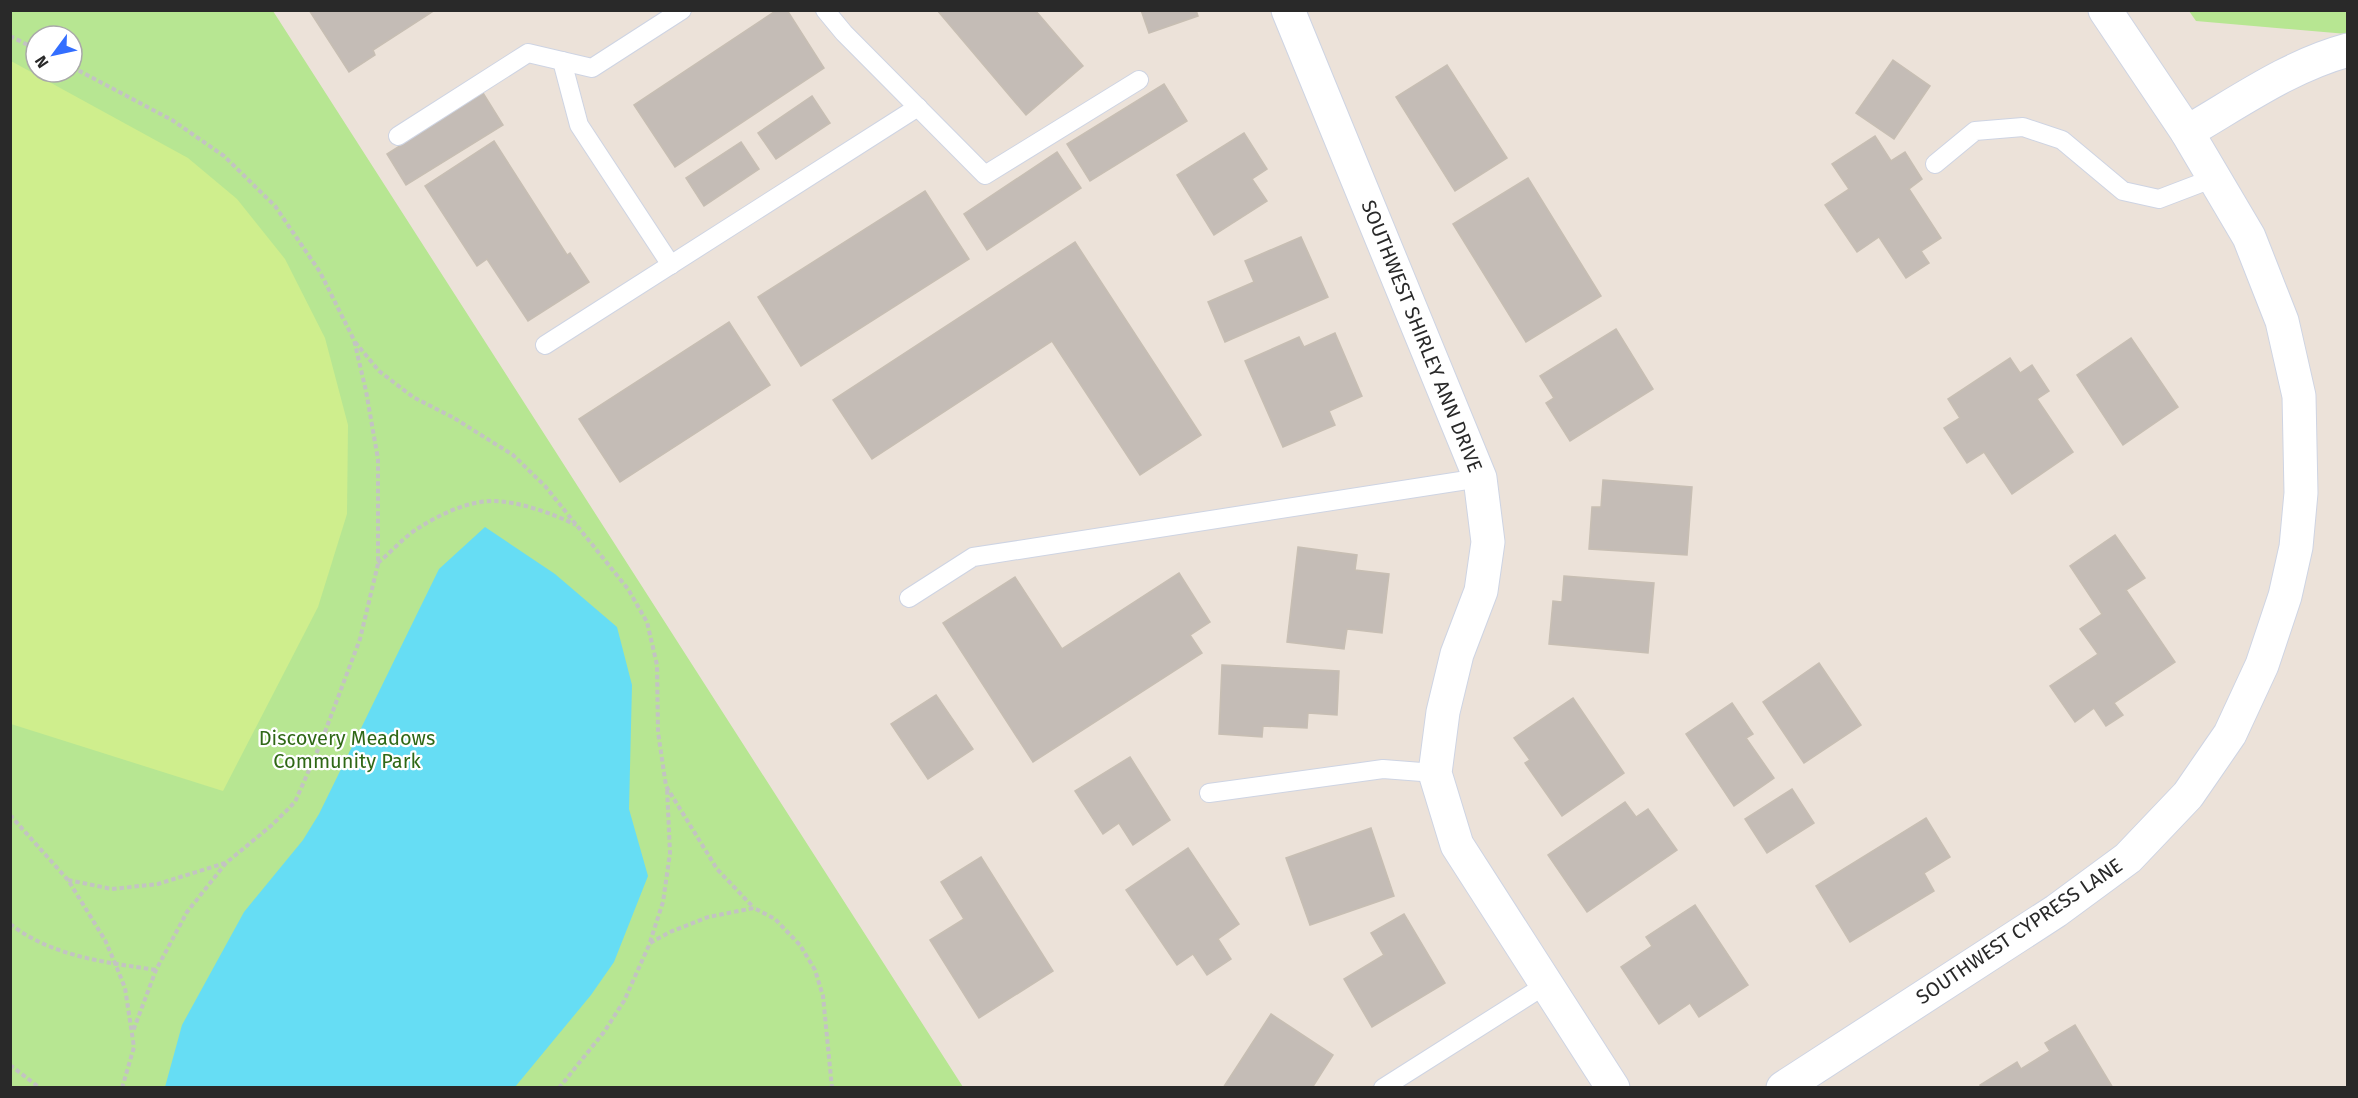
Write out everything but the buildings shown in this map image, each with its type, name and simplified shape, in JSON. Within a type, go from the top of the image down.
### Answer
[{"type":"street","name":"SOUTHWEST SHIRLEY ANN DRIVE","points":[[1288,10],[1480,478],[1488,542],[1480,591],[1457,654],[1443,712],[1435,773],[1457,844],[1613,1088]]},
{"type":"street","name":"SOUTHWEST CYPRESS LANE","points":[[1783,1088],[2056,911],[2128,858],[2188,795],[2230,734],[2262,665],[2285,596],[2296,547],[2301,494],[2299,396],[2282,321],[2249,237],[2187,132],[2105,10]]},
{"type":"street","points":[[2187,132],[2276,80],[2319,58],[2348,51]]},
{"type":"lane","points":[[398,136],[528,52],[592,68],[682,10]]},
{"type":"lane","points":[[825,10],[844,33],[985,175],[1139,80]]},
{"type":"lane","points":[[562,60],[579,125],[671,265]]},
{"type":"lane","points":[[545,345],[918,107]]},
{"type":"lane","points":[[1935,164],[1975,131],[2023,127],[2062,140],[2123,191],[2159,198],[2214,178]]},
{"type":"lane","points":[[909,598],[973,557],[983,554],[1480,478]]},
{"type":"lane","points":[[1209,793],[1383,769],[1435,773]]},
{"type":"lane","points":[[1383,1088],[1547,984]]},
{"type":"path","points":[[10,36],[24,43]]},
{"type":"path","points":[[84,73],[172,120],[224,156],[241,172],[275,206],[320,272],[354,340],[379,370],[413,397],[454,418],[513,456],[545,486],[578,526],[628,589],[648,622],[657,665],[658,732],[666,786],[670,853],[663,902],[650,943],[624,1001],[604,1032],[559,1088]]},
{"type":"path","points":[[133,1031],[156,970],[187,912],[226,863],[272,825],[295,802],[320,745],[360,639],[378,564],[378,459],[354,340]]},
{"type":"path","points":[[378,564],[419,528],[462,506],[493,501],[558,516],[578,526]]},
{"type":"path","points":[[666,786],[717,868],[754,908],[775,919],[800,945],[815,970],[823,996],[832,1088]]},
{"type":"path","points":[[10,815],[68,880],[105,940],[115,963],[125,988],[134,1047],[122,1088]]},
{"type":"path","points":[[68,880],[112,889],[158,884],[226,863]]},
{"type":"path","points":[[650,943],[670,932],[708,917],[754,908]]},
{"type":"path","points":[[10,924],[25,935],[72,956],[156,970]]},
{"type":"path","points":[[10,1065],[40,1088]]},
{"type":"green space","name":"Discovery Meadows Community Park","points":[[10,11],[273,11],[963,1087],[11,1087]]},
{"type":"green space","points":[[2189,11],[2347,11],[2347,34],[2196,21]]},
{"type":"green space","points":[[11,61],[24,68],[24,84],[53,84],[188,158],[237,199],[285,259],[325,338],[348,425],[347,514],[318,607],[223,791],[11,724]]},
{"type":"water","points":[[485,527],[555,574],[617,627],[632,685],[629,809],[648,876],[614,962],[591,995],[515,1087],[165,1087],[182,1025],[244,912],[303,840],[319,814],[439,569]]}]
